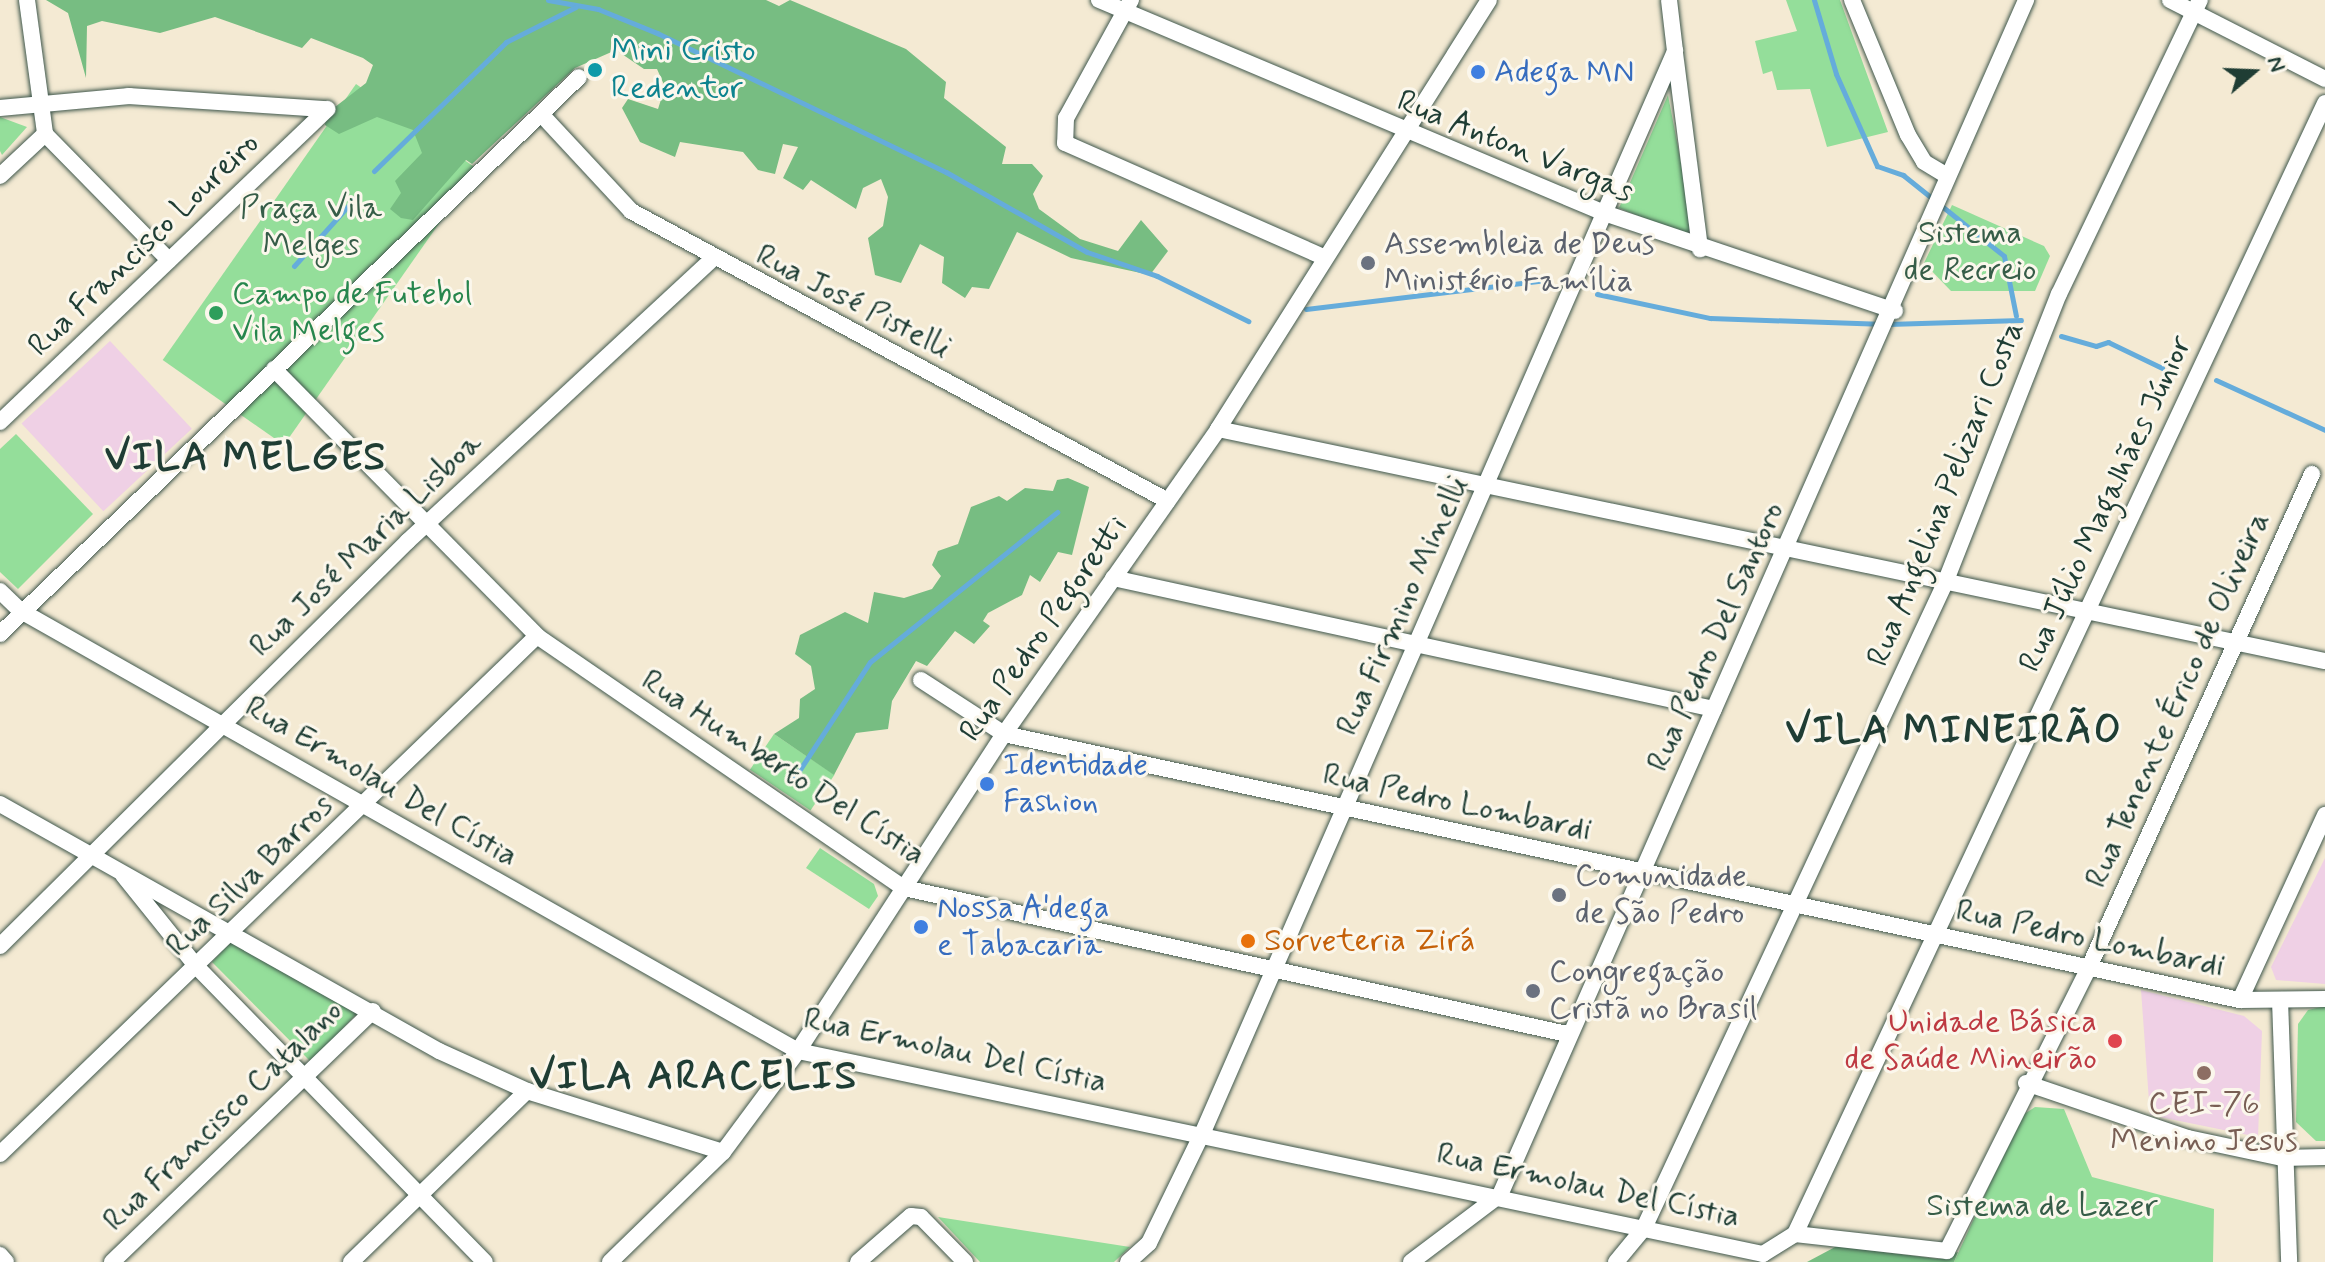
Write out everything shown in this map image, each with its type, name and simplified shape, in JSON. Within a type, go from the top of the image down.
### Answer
[{"type":"street","points":[[27,0],[45,134],[169,260]]},
{"type":"street","name":"Rua Anton Vargas","points":[[1099,0],[1128,5],[1405,135],[1604,213],[1700,249],[1895,311]]},
{"type":"street","points":[[1669,0],[1700,249]]},
{"type":"street","points":[[1852,0],[1908,135],[1924,162],[1946,175]]},
{"type":"street","name":"Rua Pedro Del Santoro","points":[[1500,1195],[1567,1034],[1895,311],[1946,175],[2026,0]]},
{"type":"street","points":[[2170,0],[2196,6],[2325,79]]},
{"type":"street","name":"Rua Pedro Pegoretti","points":[[610,1262],[723,1152],[798,1051],[1004,734],[1218,429],[1324,257],[1405,135],[1486,1]]},
{"type":"street","points":[[1128,5],[1066,118],[1069,147],[1324,257]]},
{"type":"street","name":"Rua Angelina Pelizari Costa","points":[[1616,1262],[1644,1228],[1945,583],[2059,294],[2196,6]]},
{"type":"street","name":"Rua Firmino Minelli","points":[[1128,1262],[1149,1243],[1203,1132],[1271,969],[1487,486],[1675,51]]},
{"type":"street","points":[[0,634],[579,77]]},
{"type":"street","name":"Rua Francisco Loureiro","points":[[0,422],[327,109],[129,96],[43,102]]},
{"type":"street","points":[[0,108],[43,102]]},
{"type":"street","name":"Rua Júlio Magalhães Júnior","points":[[1795,1234],[2325,103]]},
{"type":"street","name":"Rua José Pistelli","points":[[541,114],[631,211],[711,260],[1168,501]]},
{"type":"street","points":[[0,176],[45,134]]},
{"type":"street","name":"Rua José Maria Lisboa","points":[[0,946],[222,722],[423,526],[711,260]]},
{"type":"street","name":"Rua Humberto Del Cístia","points":[[274,369],[423,526],[537,636],[904,888],[1567,1034]]},
{"type":"street","points":[[1218,429],[2325,661]]},
{"type":"street","name":"Rua Tenente Érico de Oliveira","points":[[1795,1234],[1947,1251],[2026,1083],[2090,965],[2312,474]]},
{"type":"street","points":[[1113,578],[1714,709]]},
{"type":"street","name":"Rua Ermolau Del Cístia","points":[[0,591],[21,611],[222,722],[362,806],[798,1051],[1203,1132],[1763,1254],[1795,1234]]},
{"type":"street","name":"Rua Silva Barros","points":[[0,1154],[537,636]]},
{"type":"street","name":"Rua Pedro Lombardi","points":[[921,680],[1004,734],[2090,965],[2240,1000],[2325,999]]},
{"type":"street","points":[[0,804],[119,871],[234,930],[373,1011],[527,1091],[723,1152]]},
{"type":"street","points":[[2240,1000],[2321,831],[2325,815]]},
{"type":"street","points":[[119,871],[197,967],[485,1262]]},
{"type":"street","points":[[2280,1000],[2282,1158],[2289,1262]]},
{"type":"street","name":"Rua Francisco Catalano","points":[[112,1262],[373,1011]]},
{"type":"street","points":[[2026,1083],[2188,1138],[2282,1158],[2325,1157]]},
{"type":"street","points":[[351,1262],[527,1091]]},
{"type":"street","points":[[1411,1262],[1500,1195]]},
{"type":"street","points":[[858,1262],[903,1219],[921,1217],[965,1262]]},
{"type":"street","points":[[0,1255],[6,1262]]},
{"type":"shaded area","points":[[110,341],[192,429],[103,511],[22,424]]},
{"type":"shaded area","points":[[2325,858],[2325,984],[2276,980],[2271,967]]},
{"type":"shaded area","name":"CEI-76 Menino Jesus","points":[[2141,990],[2244,1016],[2262,1031],[2258,1137],[2150,1115]]},
{"type":"green space","points":[[46,0],[766,0],[779,6],[790,0],[906,49],[946,82],[944,98],[1006,147],[1002,164],[1032,164],[1043,176],[1033,194],[1039,209],[1080,239],[1118,251],[1141,220],[1168,251],[1150,275],[1071,258],[1017,232],[989,289],[972,287],[965,298],[942,283],[944,257],[920,244],[901,283],[875,275],[868,238],[883,226],[888,197],[881,179],[863,188],[856,209],[811,180],[803,190],[783,178],[798,147],[783,144],[775,174],[758,170],[743,152],[680,142],[675,157],[640,142],[622,108],[628,99],[658,109],[665,87],[657,69],[644,69],[616,50],[575,68],[472,164],[466,160],[413,220],[401,218],[390,209],[401,193],[395,181],[422,153],[413,130],[377,117],[339,134],[325,125],[326,114],[366,83],[373,65],[363,58],[311,38],[302,48],[215,17],[160,33],[102,21],[87,26],[86,78],[68,13]]},
{"type":"green space","points":[[1786,0],[1840,0],[1888,132],[1827,147],[1810,89],[1777,90],[1772,71],[1763,74],[1755,41],[1797,31]]},
{"type":"green space","name":"Praça Vila Melges","points":[[356,84],[477,169],[284,445],[163,360]]},
{"type":"green space","points":[[1668,95],[1693,226],[1685,235],[1619,208]]},
{"type":"green space","points":[[0,117],[27,127],[2,155],[0,151]]},
{"type":"green space","name":"Sistema de Recreio","points":[[1952,205],[2044,246],[2050,256],[2035,291],[1951,291],[1924,263]]},
{"type":"green space","points":[[16,434],[93,514],[18,589],[0,572],[0,449]]},
{"type":"green space","points":[[1068,478],[1089,487],[1072,555],[1058,552],[1040,582],[1030,575],[1022,595],[988,613],[983,621],[990,626],[974,644],[955,631],[927,666],[916,661],[892,701],[888,729],[856,733],[834,775],[774,734],[799,718],[800,699],[815,689],[811,666],[795,654],[800,635],[845,612],[868,623],[874,592],[904,598],[932,589],[941,576],[932,565],[938,551],[958,544],[971,507],[999,496],[1007,501],[1025,488],[1053,491],[1057,480]]},
{"type":"green space","points":[[774,734],[835,775],[810,810],[750,770]]},
{"type":"green space","points":[[820,848],[874,884],[878,896],[869,909],[806,868]]},
{"type":"green space","points":[[238,934],[360,1010],[311,1062],[212,962]]},
{"type":"green space","points":[[2325,1006],[2325,1141],[2316,1141],[2296,1122],[2298,1024],[2308,1010]]},
{"type":"green space","name":"Sistema de Lazer","points":[[2035,1107],[2064,1109],[2092,1177],[2214,1209],[2213,1262],[1954,1262],[2021,1116]]},
{"type":"green space","points":[[938,1217],[1130,1247],[1114,1262],[980,1262]]},
{"type":"green space","points":[[1837,1246],[1938,1259],[1958,1252],[1954,1262],[1807,1262]]},
{"type":"waterway","points":[[548,0],[598,9],[657,33],[946,172],[1087,252],[1157,276],[1248,321]]},
{"type":"waterway","points":[[1814,0],[1836,74],[1877,166],[1903,175],[2004,256],[2016,316]]},
{"type":"waterway","points":[[374,171],[506,42],[576,7]]},
{"type":"waterway","points":[[294,266],[357,196]]},
{"type":"waterway","points":[[1306,309],[1546,280]]},
{"type":"waterway","points":[[1597,294],[1710,318],[1878,324]]},
{"type":"waterway","points":[[1888,324],[2021,320]]},
{"type":"waterway","points":[[2061,336],[2096,346],[2108,342],[2162,368]]},
{"type":"waterway","points":[[2216,380],[2325,430]]},
{"type":"waterway","points":[[795,777],[870,662],[1057,512]]},
{"type":"place","name":"Mini Cristo Redentor","points":[[595,70]]},
{"type":"place","name":"Adega MN","points":[[1478,72]]},
{"type":"place","name":"Assembleia de Deus Ministério Família","points":[[1368,263]]},
{"type":"place","name":"Campo de Futebol Vila Melges","points":[[216,313]]},
{"type":"place","name":"Identidade Fashion","points":[[987,784]]},
{"type":"place","name":"Comunidade de São Pedro","points":[[1559,895]]},
{"type":"place","name":"Nossa A'dega e Tabacaria","points":[[921,927]]},
{"type":"place","name":"Sorveteria Zirá","points":[[1248,941]]},
{"type":"place","name":"Congregação Cristã no Brasil","points":[[1533,991]]},
{"type":"place","name":"Unidade Básica de Saúde Mineirão","points":[[2115,1041]]},
{"type":"place","name":"CEI-76 Menino Jesus","points":[[2204,1073]]},
{"type":"district","name":"VILA MELGES","points":[[246,458]]},
{"type":"district","name":"VILA MINEIRÃO","points":[[1954,731]]},
{"type":"district","name":"VILA ARACELIS","points":[[694,1077]]}]
